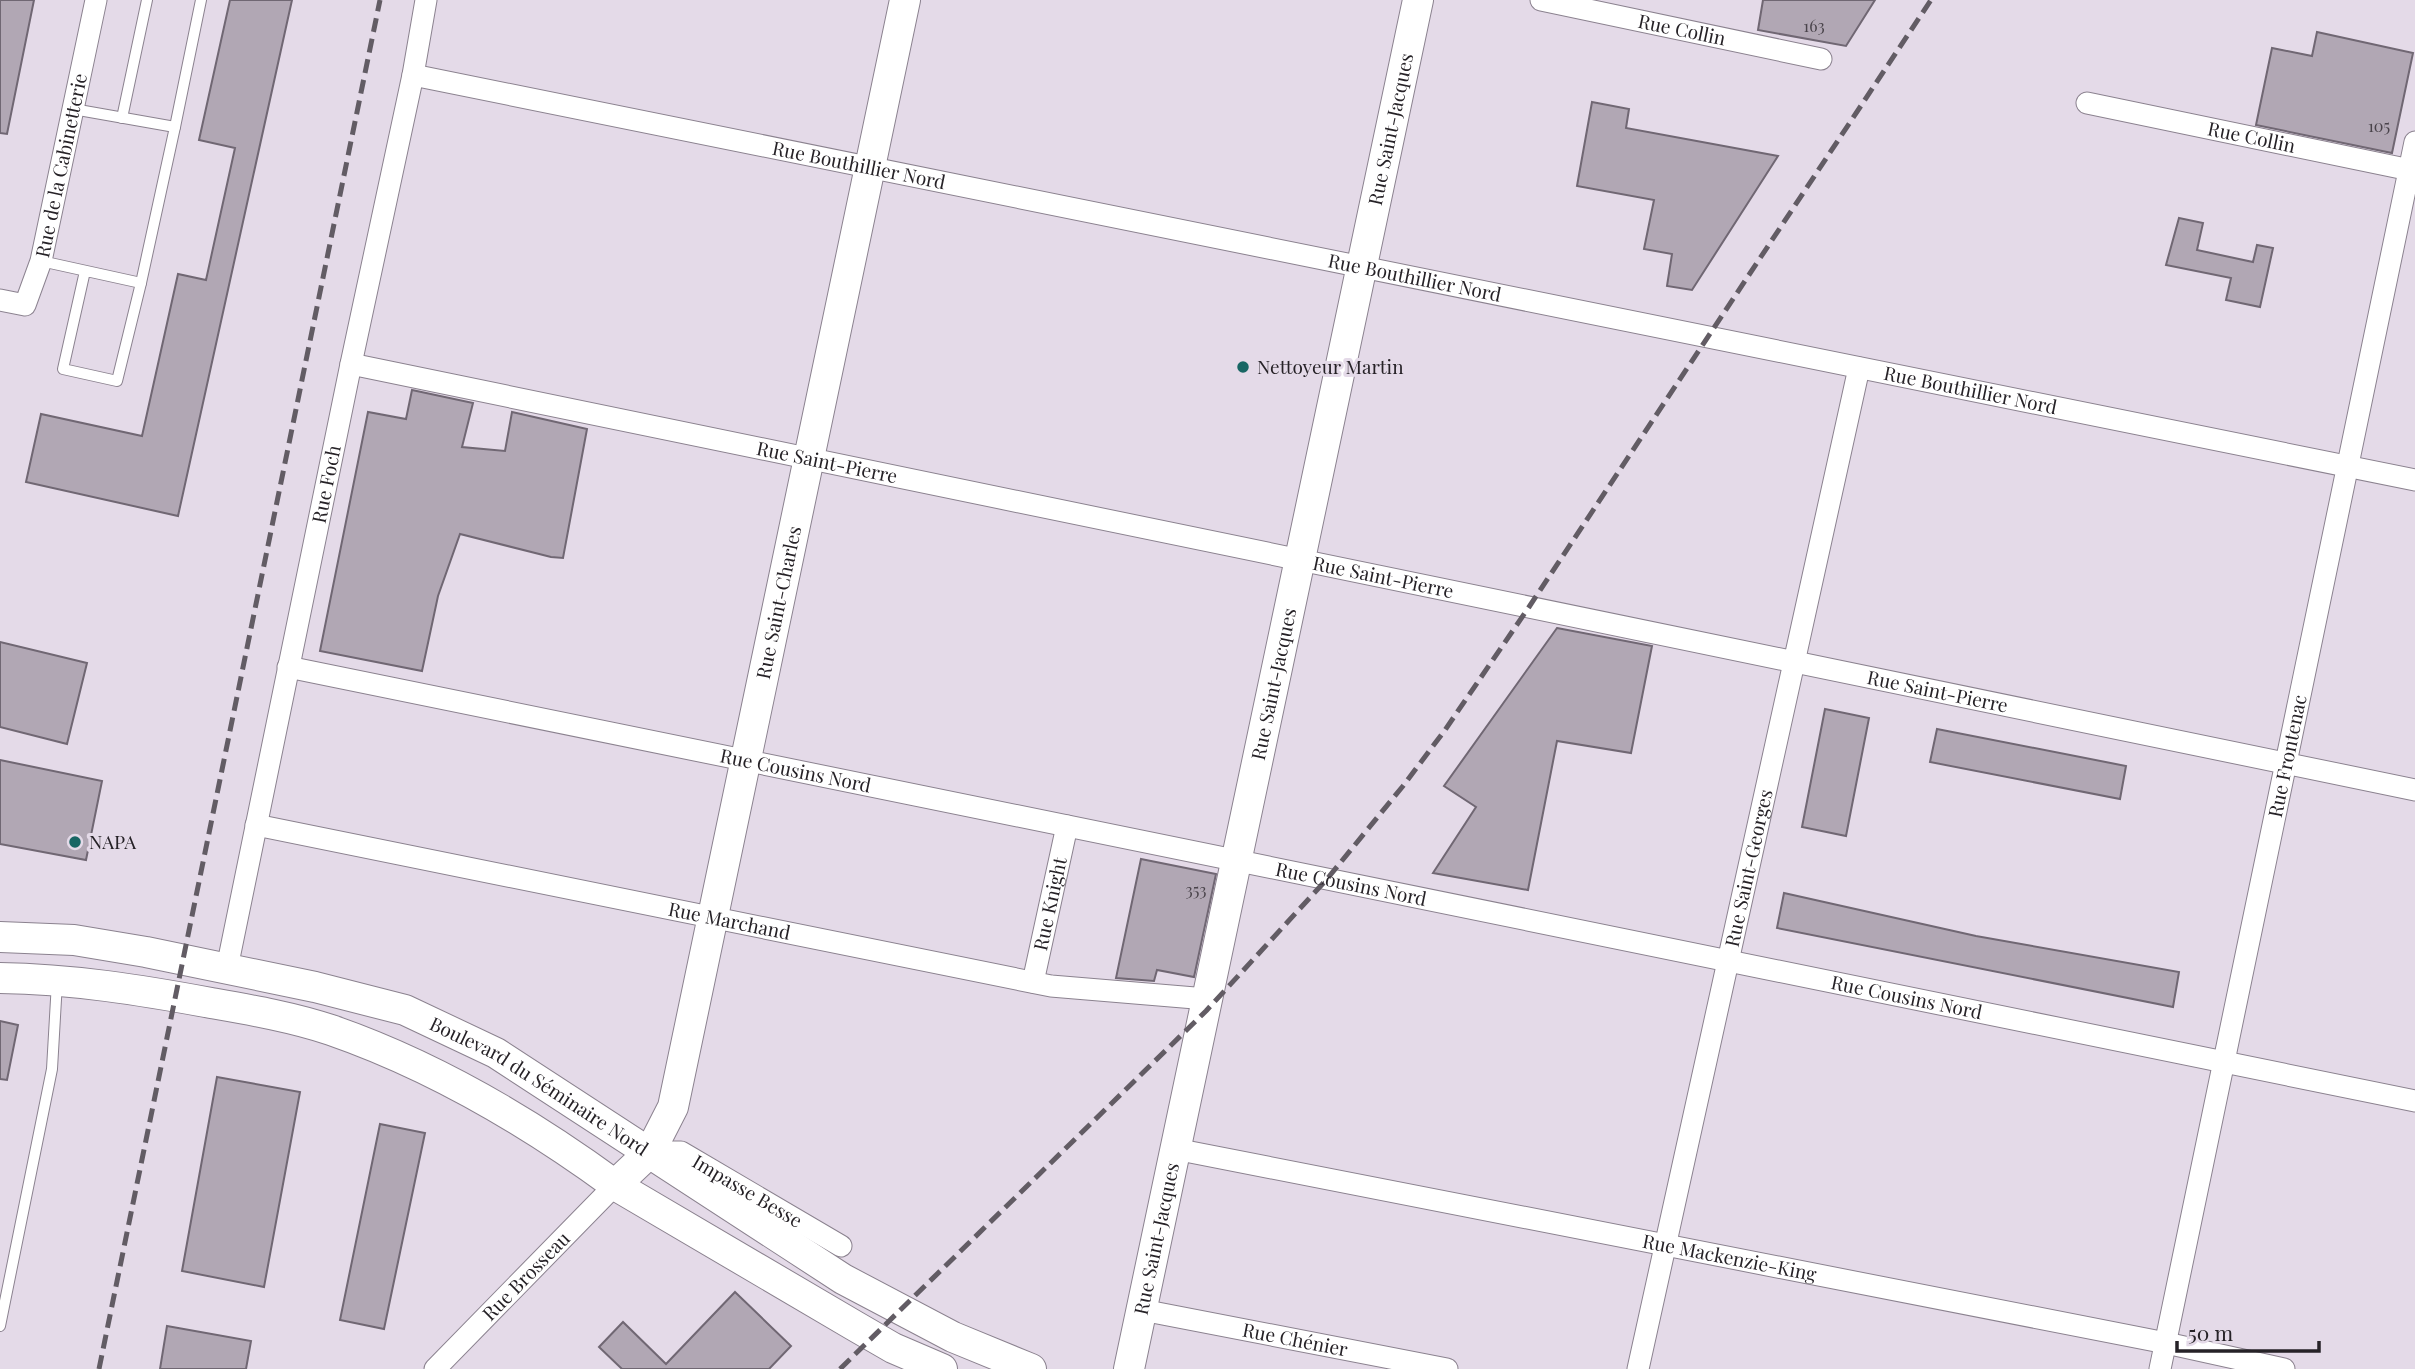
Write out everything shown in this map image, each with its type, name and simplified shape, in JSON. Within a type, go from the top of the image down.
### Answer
[{"type":"street","name":"Rue de la Cabinetterie","points":[[0,300],[25,305],[41,261],[96,0]]},
{"type":"street","name":"Rue Foch","points":[[227,968],[413,75],[426,0]]},
{"type":"street","name":"Rue Saint-Charles","points":[[615,1185],[650,1152],[673,1107],[905,0]]},
{"type":"street","name":"Rue Saint-Jacques","points":[[1129,1369],[1418,0]]},
{"type":"street","name":"Rue Collin","points":[[1541,0],[1821,59]]},
{"type":"street","name":"Rue Bouthillier Nord","points":[[413,75],[2415,480]]},
{"type":"street","name":"Rue Collin","points":[[2087,103],[2412,170]]},
{"type":"street","name":"Rue Frontenac","points":[[2160,1369],[2412,170],[2415,142]]},
{"type":"street","name":"Rue Saint-Pierre","points":[[351,364],[2415,790]]},
{"type":"street","name":"Rue Saint-Georges","points":[[1638,1369],[1859,368]]},
{"type":"street","name":"Rue Cousins Nord","points":[[288,667],[2415,1101]]},
{"type":"street","name":"Rue Marchand","points":[[256,825],[1033,982],[1207,999]]},
{"type":"street","name":"Rue Knight","points":[[1033,982],[1068,826]]},
{"type":"street","name":"Boulevard du Séminaire Nord","points":[[0,937],[74,940],[227,968],[405,1010],[496,1053],[843,1279],[953,1337],[1031,1369]]},
{"type":"street","points":[[0,978],[57,979],[177,996],[271,1014],[329,1029],[383,1050],[470,1093],[502,1106],[525,1111],[540,1103],[552,1088]]},
{"type":"street","points":[[470,1093],[583,1161],[615,1185],[865,1332],[893,1348],[942,1369]]},
{"type":"street","name":"Rue Mackenzie-King","points":[[1175,1149],[2166,1343],[2284,1369]]},
{"type":"street","name":"Impasse Besse","points":[[650,1152],[681,1152],[841,1246]]},
{"type":"street","name":"Rue Brosseau","points":[[435,1369],[615,1185]]},
{"type":"street","name":"Rue Chénier","points":[[1142,1310],[1447,1369]]},
{"type":"lane","points":[[122,118],[147,0]]},
{"type":"lane","points":[[85,271],[63,369],[117,381],[141,283],[201,0]]},
{"type":"lane","points":[[73,109],[175,127]]},
{"type":"lane","points":[[41,261],[141,283]]},
{"type":"lane","points":[[0,1326],[51,1069],[57,979]]},
{"type":"building","points":[[0,0],[34,0],[7,134],[0,133]]},
{"type":"building","points":[[230,0],[292,0],[178,516],[26,482],[41,414],[142,436],[178,274],[206,280],[235,148],[199,140]]},
{"type":"building","points":[[1763,0],[1875,0],[1846,46],[1758,30]]},
{"type":"building","points":[[2317,32],[2413,53],[2392,153],[2256,125],[2272,48],[2312,56]]},
{"type":"building","points":[[1592,102],[1629,109],[1626,128],[1778,156],[1692,290],[1667,286],[1672,254],[1644,249],[1654,200],[1577,186]]},
{"type":"building","points":[[2179,218],[2203,223],[2197,250],[2253,262],[2257,245],[2273,248],[2260,307],[2226,300],[2231,278],[2166,265]]},
{"type":"building","points":[[412,390],[473,403],[462,447],[505,451],[512,412],[587,429],[563,558],[460,534],[438,596],[422,671],[320,651],[368,412],[406,419]]},
{"type":"building","points":[[1557,628],[1652,646],[1631,753],[1557,741],[1528,890],[1433,873],[1476,807],[1444,786]]},
{"type":"building","points":[[0,642],[87,663],[67,744],[0,727]]},
{"type":"building","points":[[1825,709],[1869,718],[1846,836],[1802,827]]},
{"type":"building","points":[[1937,729],[2126,766],[2120,799],[1930,762]]},
{"type":"building","points":[[0,760],[102,781],[86,860],[0,844]]},
{"type":"building","points":[[1141,859],[1216,874],[1194,977],[1157,970],[1154,981],[1116,978]]},
{"type":"building","points":[[1784,893],[1976,936],[2179,972],[2173,1007],[1777,928]]},
{"type":"building","points":[[0,1021],[18,1025],[7,1080],[0,1079]]},
{"type":"building","points":[[217,1077],[300,1092],[264,1287],[182,1271]]},
{"type":"building","points":[[380,1124],[425,1133],[384,1329],[340,1320]]},
{"type":"building","points":[[735,1292],[791,1346],[769,1369],[622,1369],[599,1347],[623,1322],[666,1364]]},
{"type":"building","points":[[167,1326],[251,1341],[246,1369],[160,1369]]},
{"type":"railway","points":[[99,1369],[380,0]]},
{"type":"railway","points":[[840,1369],[1206,1011],[1327,879],[1403,786],[1445,730],[1529,607],[1931,0]]},
{"type":"place","name":"Nettoyeur Martin","points":[[1243,367]]},
{"type":"place","name":"NAPA","points":[[75,842]]}]
